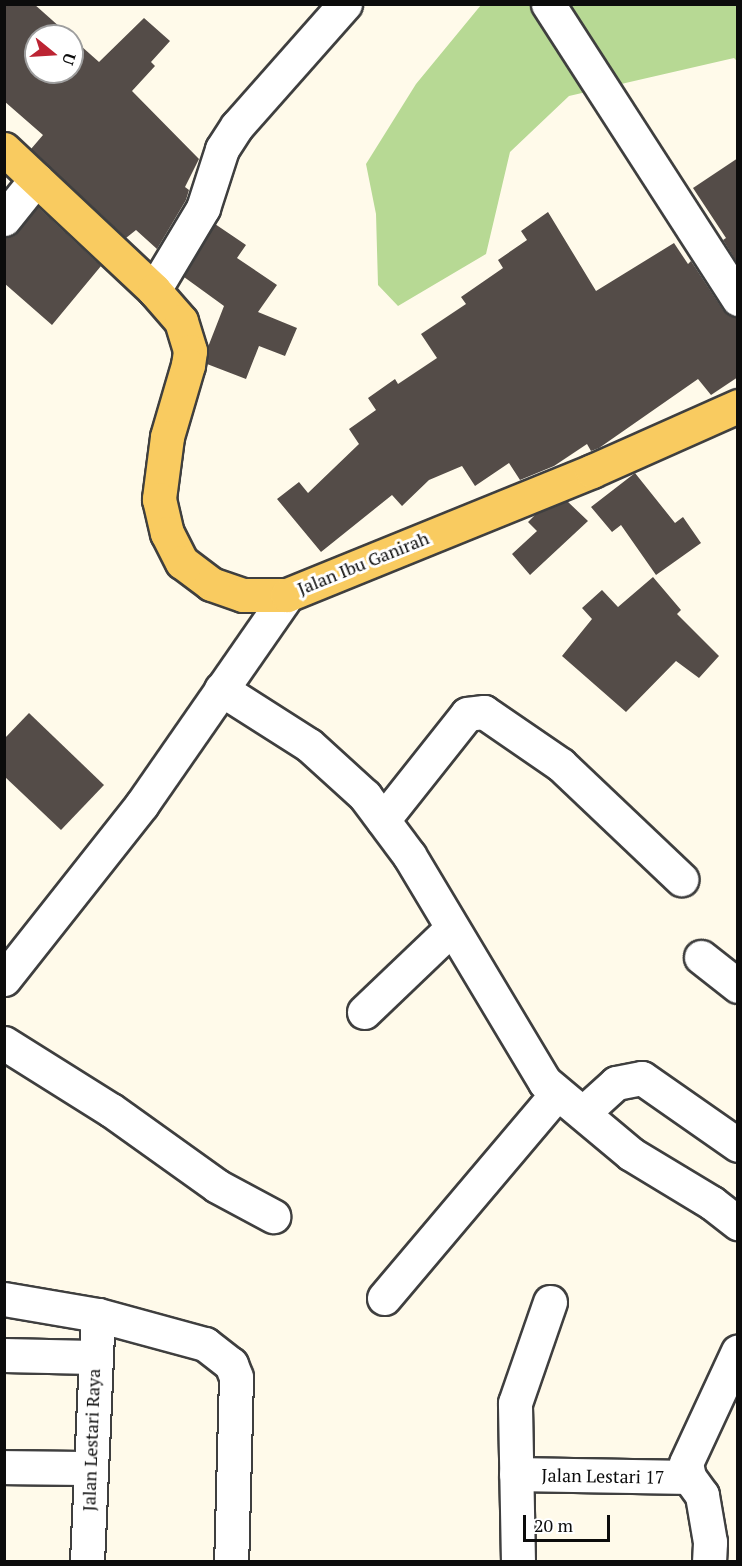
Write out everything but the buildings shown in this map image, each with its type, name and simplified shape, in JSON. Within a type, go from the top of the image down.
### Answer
[{"type":"main road","name":"Jalan Ibu Ganirah","points":[[4,149],[154,290],[181,321],[190,351],[161,466],[159,500],[167,533],[182,562],[211,584],[243,595],[287,595],[592,471],[738,406]]},
{"type":"street","points":[[154,290],[203,208],[222,148],[237,126],[345,4]]},
{"type":"street","points":[[548,4],[738,299]]},
{"type":"street","points":[[4,219],[36,179]]},
{"type":"street","points":[[4,979],[142,804],[287,595]]},
{"type":"street","points":[[220,689],[309,745],[365,796],[409,855],[451,929],[546,1082],[631,1154],[712,1203],[738,1223]]},
{"type":"street","points":[[383,820],[467,714],[484,712],[561,765],[681,879]]},
{"type":"street","points":[[364,1012],[451,929]]},
{"type":"street","points":[[701,957],[738,986]]},
{"type":"street","points":[[4,1043],[111,1110],[217,1186],[273,1216]]},
{"type":"street","points":[[584,1112],[616,1083],[642,1078],[738,1145]]},
{"type":"street","points":[[384,1298],[557,1093]]},
{"type":"street","points":[[4,1299],[98,1317],[205,1344],[231,1364],[236,1377],[231,1562]]},
{"type":"street","points":[[518,1562],[515,1403],[550,1302]]},
{"type":"street","name":"Jalan Lestari Raya","points":[[87,1562],[88,1468],[93,1357],[98,1317]]},
{"type":"street","points":[[719,1548],[702,1495],[689,1477],[688,1455],[738,1351]]},
{"type":"street","points":[[4,1355],[93,1357]]},
{"type":"street","points":[[4,1467],[88,1468]]},
{"type":"street","name":"Jalan Lestari 17","points":[[516,1474],[689,1477]]},
{"type":"green space","points":[[481,5],[737,5],[737,61],[734,58],[569,96],[510,152],[486,254],[398,306],[378,285],[376,214],[366,164],[416,84]]}]
